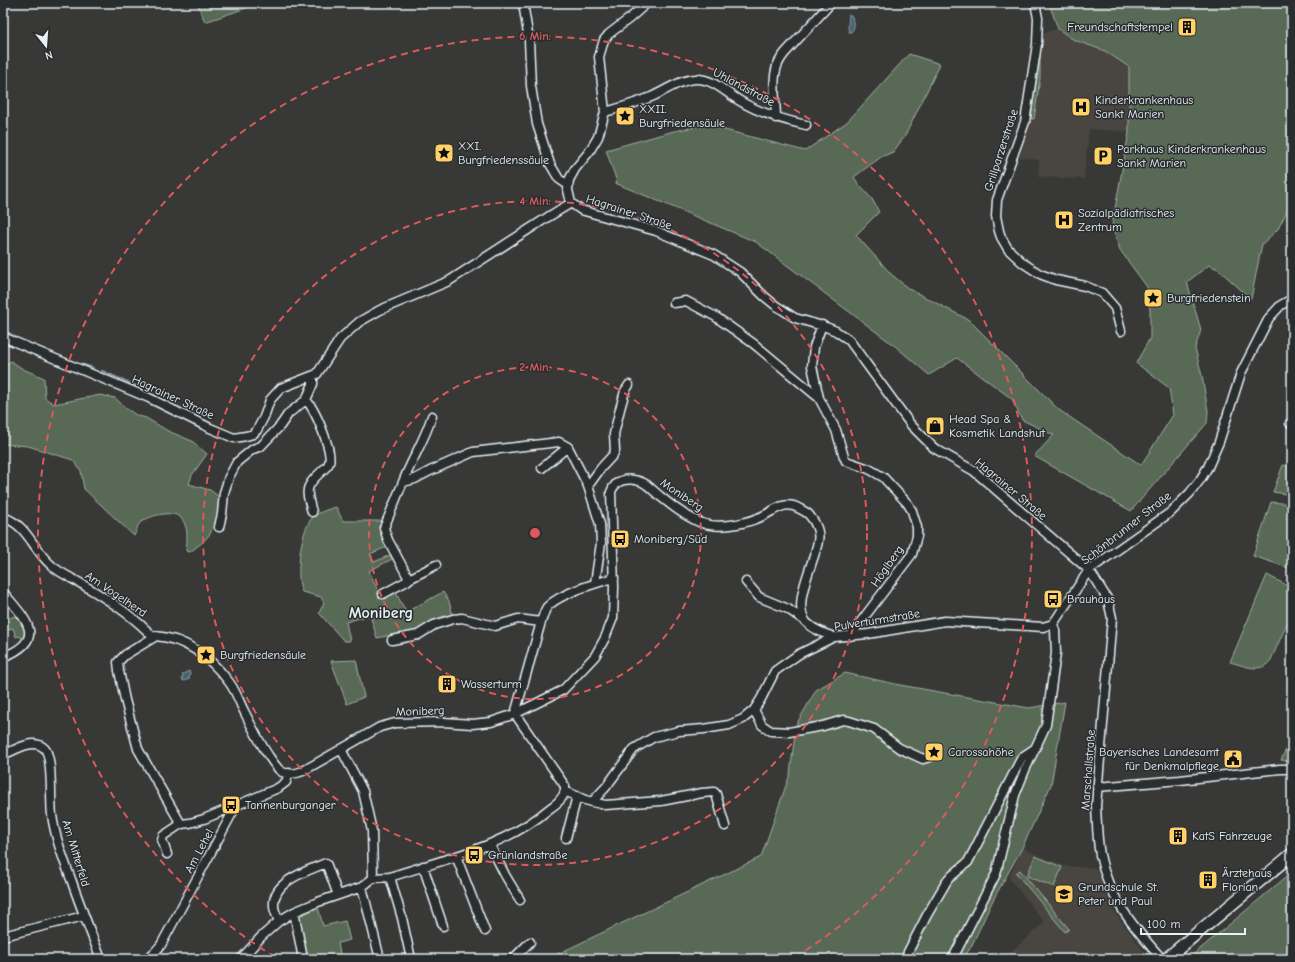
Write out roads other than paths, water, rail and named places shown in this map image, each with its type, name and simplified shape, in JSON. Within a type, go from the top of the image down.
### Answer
[{"type":"main road","points":[[1166,959],[1292,854]]},
{"type":"street","points":[[523,3],[529,40],[531,86],[537,124],[552,168],[559,179],[568,185]]},
{"type":"street","points":[[571,203],[568,196],[568,185],[575,168],[589,152],[598,137],[605,112],[598,57],[604,40],[609,34],[648,3]]},
{"type":"street","points":[[776,118],[775,86],[776,70],[779,63],[785,53],[831,3]]},
{"type":"street","name":"Grillparzerstraße","points":[[1035,3],[1038,18],[1036,44],[1025,122],[997,200],[996,216],[999,231],[1008,249],[1023,263],[1040,274],[1056,280],[1085,286],[1102,293],[1115,308],[1121,331]]},
{"type":"street","name":"Uhlandstraße","points":[[605,112],[627,106],[684,82],[695,79],[709,81],[724,89],[740,101],[776,118],[806,125]]},
{"type":"street","name":"Hagrainer Straße","points":[[3,337],[149,398],[234,438],[246,436],[253,434],[257,430],[264,417],[270,400],[281,388],[290,383],[313,377],[320,370],[340,339],[359,322],[380,310],[449,281],[548,216],[571,203],[581,210],[656,231],[714,255],[740,272],[775,306],[795,318],[822,325],[836,331],[849,340],[911,425],[934,448],[974,471],[1089,570]]},
{"type":"street","name":"Schönbrunner Straße","points":[[1053,624],[1089,570],[1171,512],[1190,493],[1200,480],[1219,442],[1241,373],[1269,318],[1282,305],[1292,299]]},
{"type":"street","name":"Höglberg","points":[[674,303],[686,301],[716,317],[754,344],[819,398]]},
{"type":"street","name":"Höglberg","points":[[822,325],[814,347],[812,366],[819,398],[836,430],[844,457],[846,461],[870,469],[883,477],[908,504],[912,510],[917,527],[917,536],[912,554],[850,636]]},
{"type":"street","name":"Hagrainer Straße","points":[[306,400],[313,384],[313,377]]},
{"type":"street","points":[[588,486],[613,455],[614,434],[625,391],[629,385]]},
{"type":"street","points":[[219,527],[224,493],[229,477],[237,462],[253,449],[261,446],[280,426],[289,413],[306,400],[315,412],[330,458],[328,465],[311,481],[307,489],[312,512]]},
{"type":"street","points":[[409,579],[388,540],[384,528],[432,416]]},
{"type":"street","points":[[404,482],[416,479],[430,471],[473,452],[559,442],[568,447],[588,486],[600,524],[601,543],[595,583]]},
{"type":"street","points":[[542,468],[568,447]]},
{"type":"street","name":"Moniberg","points":[[289,773],[295,774],[303,771],[380,727],[395,723],[443,722],[472,724],[492,722],[515,714],[563,690],[595,656],[605,638],[613,618],[614,578],[611,492],[615,484],[623,480],[631,479],[646,484],[659,496],[676,508],[702,523],[715,525],[738,524],[759,518],[777,508],[788,505],[795,506],[810,515],[817,526],[818,540],[803,591],[802,610],[807,623]]},
{"type":"street","name":"Am Vogelherd","points":[[3,517],[17,523],[52,566],[126,613],[143,626],[153,637]]},
{"type":"street","points":[[383,594],[436,565]]},
{"type":"street","name":"Marschallstraße","points":[[1089,570],[1108,600],[1112,618],[1096,806],[1100,855],[1106,878],[1115,898],[1127,917],[1162,959]]},
{"type":"street","points":[[241,959],[261,937],[279,921],[294,912],[362,887],[373,878],[390,877],[490,845],[536,820],[563,797],[566,791],[565,786],[515,714],[541,622],[547,608],[561,597],[595,583],[614,578]]},
{"type":"street","points":[[746,582],[759,597],[788,609],[820,632],[834,637]]},
{"type":"street","points":[[3,592],[26,620],[30,631],[28,640],[24,646],[16,652],[3,657]]},
{"type":"street","points":[[392,640],[418,635],[434,625],[453,619],[462,618],[495,626],[518,619],[541,622]]},
{"type":"street","name":"Pulverturmstraße","points":[[592,802],[606,787],[634,749],[654,737],[679,731],[729,725],[743,719],[754,710],[775,671],[799,654],[834,637],[875,633],[945,621],[1044,627],[1053,624]]},
{"type":"street","points":[[951,959],[954,956],[996,874],[1015,795],[1046,725],[1056,653],[1055,630],[1053,624]]},
{"type":"street","points":[[167,854],[162,840],[163,836],[181,824],[204,819],[278,788],[286,782],[289,773],[282,772],[261,745],[236,692],[222,674],[203,654],[194,648],[171,639],[156,636],[125,655],[118,662],[119,671],[138,749],[181,824]]},
{"type":"street","points":[[754,710],[762,725],[770,731],[789,732],[811,729],[843,720],[874,729],[899,748],[923,759],[930,757]]},
{"type":"street","name":"Am Mitterfeld","points":[[3,755],[33,744],[41,746],[48,753],[50,764],[52,812],[55,830],[64,863],[101,959]]},
{"type":"street","points":[[906,959],[908,952],[927,915],[948,879],[968,862],[1022,757],[1035,748]]},
{"type":"street","points":[[342,749],[363,791],[372,831],[373,878]]},
{"type":"street","points":[[1097,787],[1292,769]]},
{"type":"street","points":[[566,791],[584,800],[606,805],[661,801],[714,792],[716,794],[725,826]]},
{"type":"street","points":[[566,838],[577,796]]},
{"type":"street","name":"Am Lehel","points":[[146,959],[161,945],[236,806]]},
{"type":"street","points":[[490,845],[504,875],[520,900]]},
{"type":"street","points":[[456,856],[485,931]]},
{"type":"street","points":[[279,921],[274,907],[277,890],[287,881],[314,868],[326,863],[338,895]]},
{"type":"street","points":[[423,866],[443,926]]},
{"type":"street","points":[[390,877],[402,918],[411,959]]},
{"type":"street","points":[[362,887],[380,959]]},
{"type":"street","points":[[294,912],[303,959]]},
{"type":"street","points":[[3,936],[84,916]]},
{"type":"street","points":[[514,959],[530,942]]},
{"type":"water","points":[[849,14],[852,16],[854,28],[851,32],[849,32],[848,27]]},
{"type":"water","points":[[189,671],[189,679],[185,681],[182,680],[183,674]]},
{"type":"waterway","points":[[3,329],[18,339]]},
{"type":"waterway","points":[[81,364],[93,368]]},
{"type":"waterway","points":[[102,371],[149,392]]},
{"type":"place","name":"Freundschaftstempel","points":[[1187,27]]},
{"type":"place","name":"Kinderkrankenhaus Sankt Marien","points":[[1081,107]]},
{"type":"place","name":"XXII. Burgfriedensäule","points":[[625,116]]},
{"type":"place","name":"XXI. Burgfriedenssäule","points":[[444,153]]},
{"type":"place","name":"Parkhaus Kinderkrankenhaus Sankt Marien","points":[[1103,156]]},
{"type":"place","name":"Sozialpädiatrisches Zentrum","points":[[1064,220]]},
{"type":"place","name":"Burgfriedenstein","points":[[1153,298]]},
{"type":"place","name":"Head Spa & Kosmetik Landshut","points":[[935,426]]},
{"type":"place","name":"Moniberg/Süd","points":[[620,539]]},
{"type":"place","name":"Brauhaus","points":[[1053,599]]},
{"type":"place","name":"Burgfriedensäule","points":[[206,655]]},
{"type":"place","name":"Wasserturm","points":[[447,684]]},
{"type":"place","name":"Carossahöhe","points":[[934,752]]},
{"type":"place","name":"Bayerisches Landesamt für Denkmalpflege","points":[[1233,759]]},
{"type":"place","name":"Tannenburganger","points":[[231,805]]},
{"type":"place","name":"KatS Fahrzeuge","points":[[1178,836]]},
{"type":"place","name":"Grünlandstraße","points":[[474,855]]},
{"type":"place","name":"Ärztehaus Florian","points":[[1208,880]]},
{"type":"place","name":"Grundschule St. Peter und Paul","points":[[1064,894]]},
{"type":"district","name":"Moniberg","points":[[381,613]]}]
